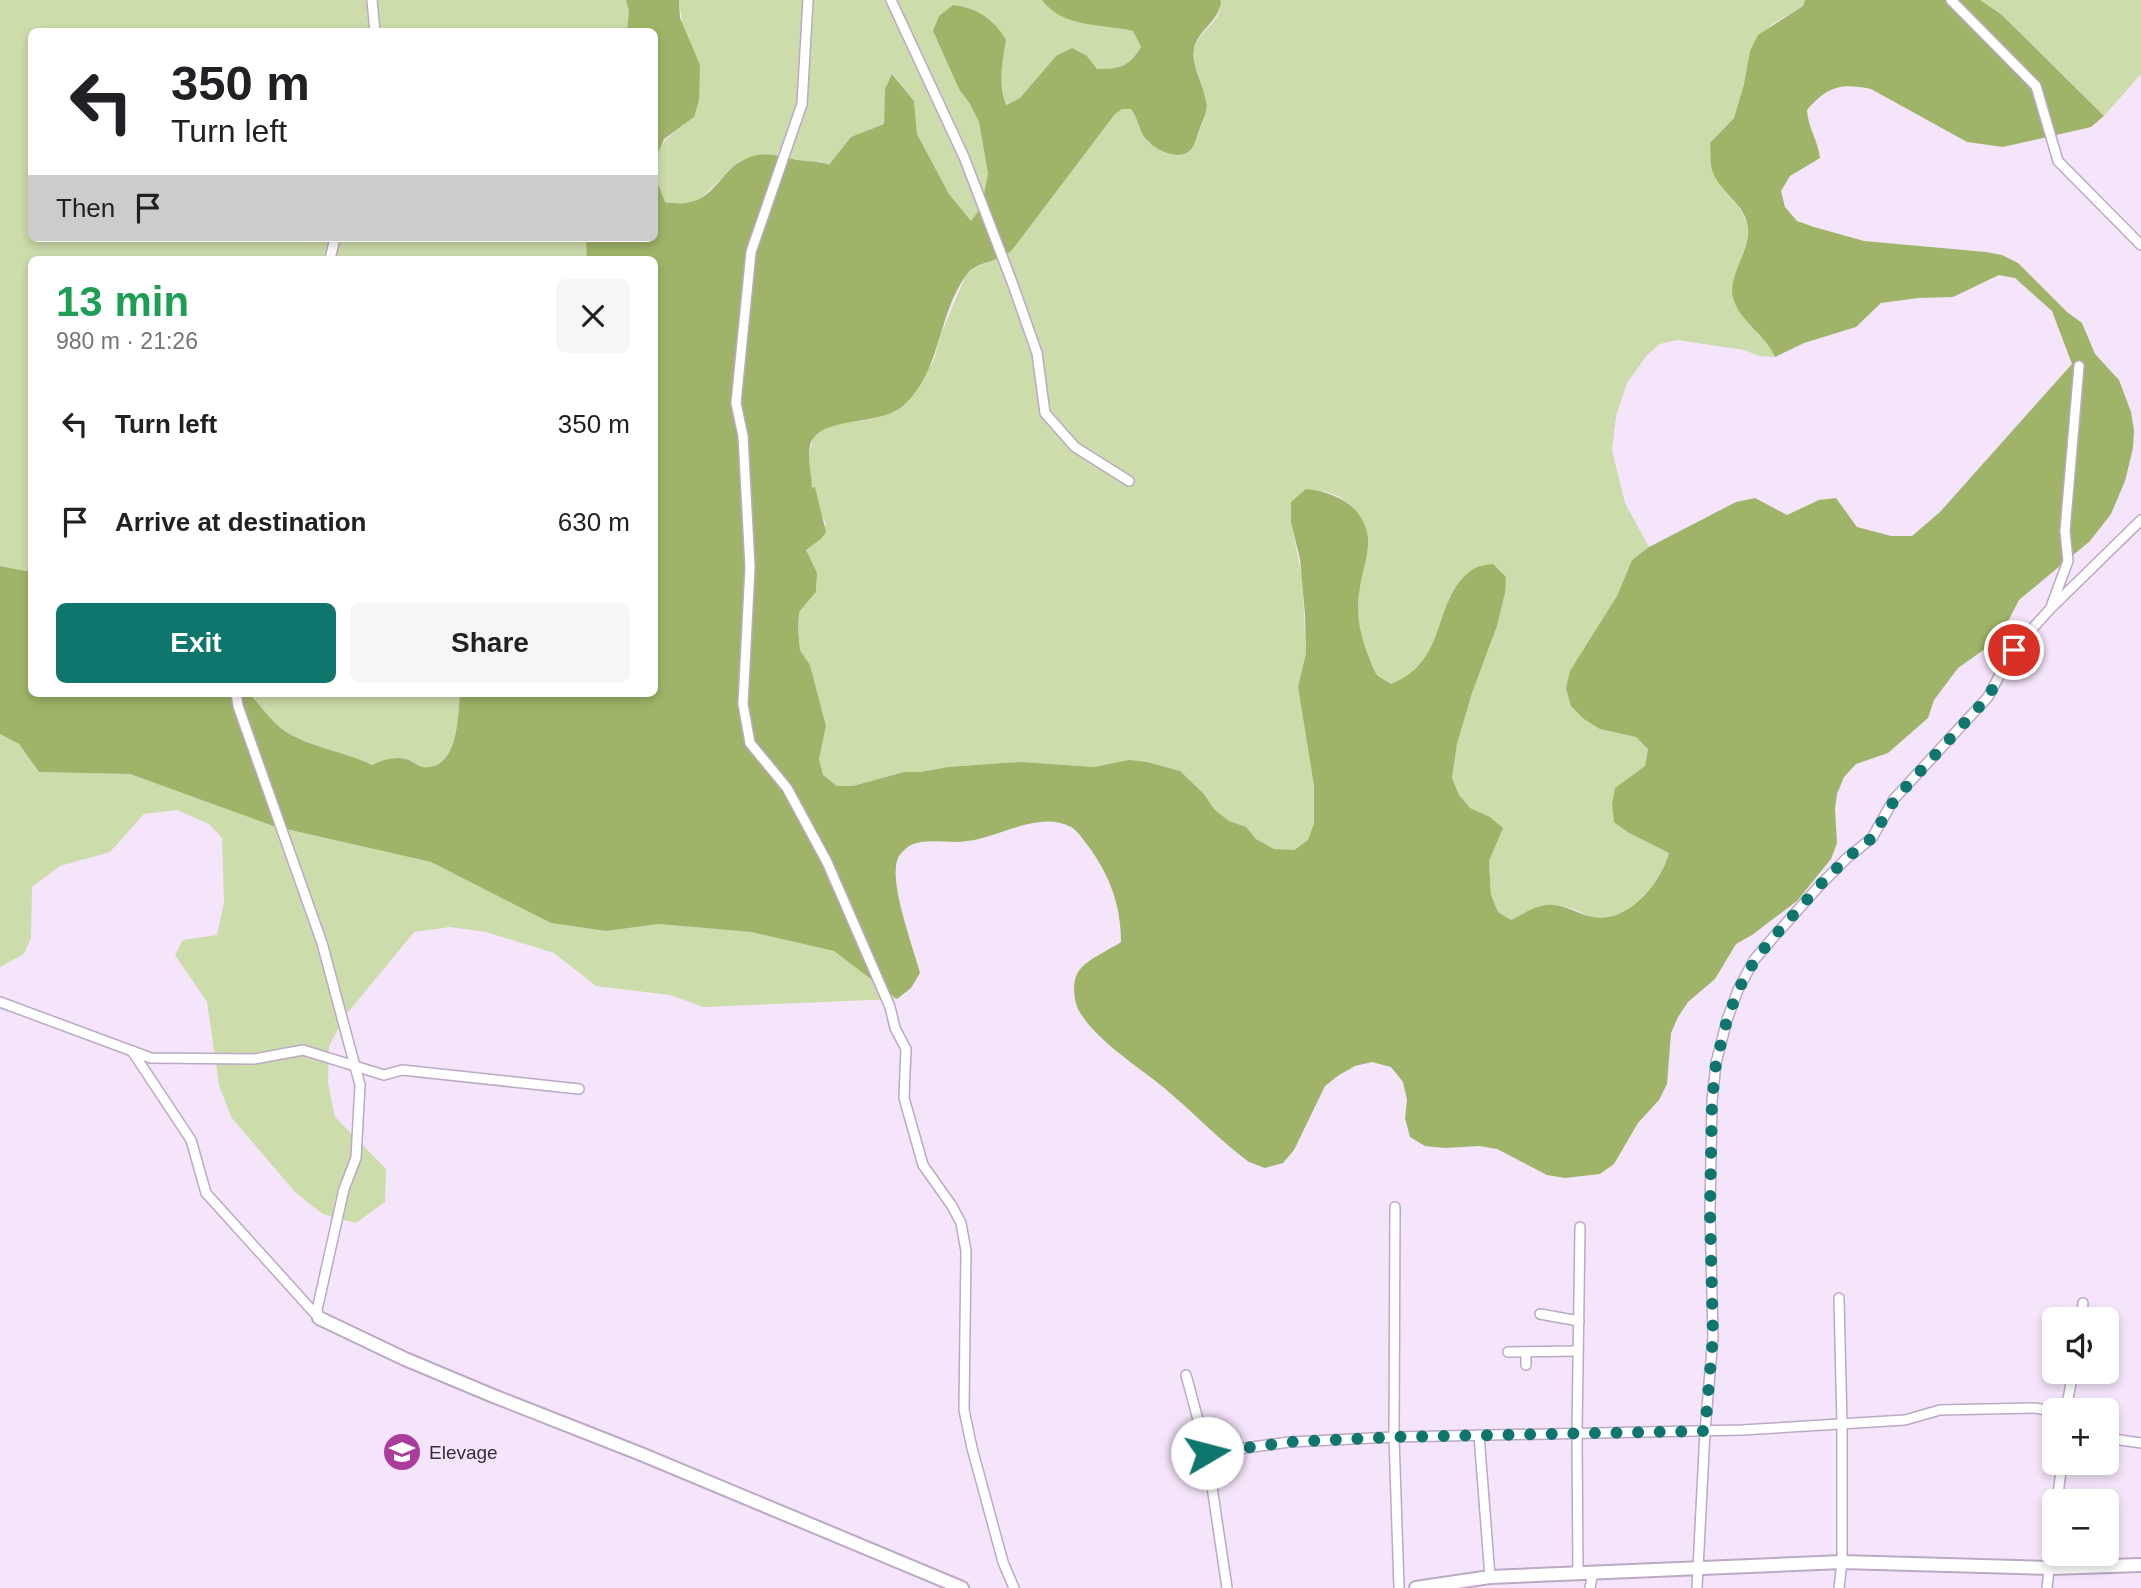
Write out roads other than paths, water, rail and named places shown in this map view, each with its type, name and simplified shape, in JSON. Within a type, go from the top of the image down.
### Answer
[{"type":"street","points":[[372,0],[375,28]]},
{"type":"street","points":[[808,0],[802,104],[751,252],[737,389],[736,403],[744,436],[750,567],[743,704],[751,743],[786,788],[827,862],[890,1007],[895,1028],[906,1049],[904,1098],[923,1165],[961,1223],[967,1251],[964,1410],[996,1536],[1014,1588]]},
{"type":"street","points":[[891,0],[964,158],[1012,282],[1037,353],[1045,413],[1075,447],[1129,481]]},
{"type":"street","points":[[1951,0],[2036,86],[2058,161],[2141,245]]},
{"type":"street","points":[[2050,609],[2068,561],[2065,531],[2079,366]]},
{"type":"street","points":[[1696,1588],[1713,1337],[1710,1212],[1712,1101],[1716,1063],[1738,990],[1755,960],[1771,940],[1829,875],[1872,838],[1895,799],[1988,697],[2014,650],[2050,609],[2141,520]]},
{"type":"street","points":[[237,697],[322,943],[360,1085],[356,1158],[344,1189],[317,1310],[319,1318]]},
{"type":"street","points":[[0,1002],[151,1058],[254,1059],[303,1050],[383,1075],[402,1070],[579,1089]]},
{"type":"street","points":[[132,1051],[191,1140],[206,1193],[319,1318],[405,1359],[642,1454],[962,1588]]},
{"type":"street","points":[[1395,1207],[1394,1437],[1399,1588]]},
{"type":"street","points":[[1578,1573],[1580,1227]]},
{"type":"street","points":[[1839,1298],[1842,1425],[1842,1562],[1839,1588]]},
{"type":"street","points":[[2083,1303],[2083,1307]]},
{"type":"street","points":[[1540,1314],[1578,1321]]},
{"type":"street","points":[[1508,1352],[1578,1351]]},
{"type":"street","points":[[1526,1353],[1526,1365]]},
{"type":"street","points":[[1186,1375],[1207,1453],[1227,1588]]},
{"type":"street","points":[[1207,1453],[1290,1442],[1394,1437],[1705,1431],[1905,1420],[1940,1410],[2042,1409]]},
{"type":"street","points":[[1479,1435],[1490,1577]]},
{"type":"street","points":[[2119,1440],[2141,1443]]},
{"type":"street","points":[[1416,1588],[1490,1577],[1842,1562],[2050,1569],[2141,1565]]},
{"type":"street","points":[[2047,1588],[2050,1566]]},
{"type":"street","points":[[1590,1588],[1593,1572]]},
{"type":"place","name":"Elevage","points":[[402,1452]]}]
